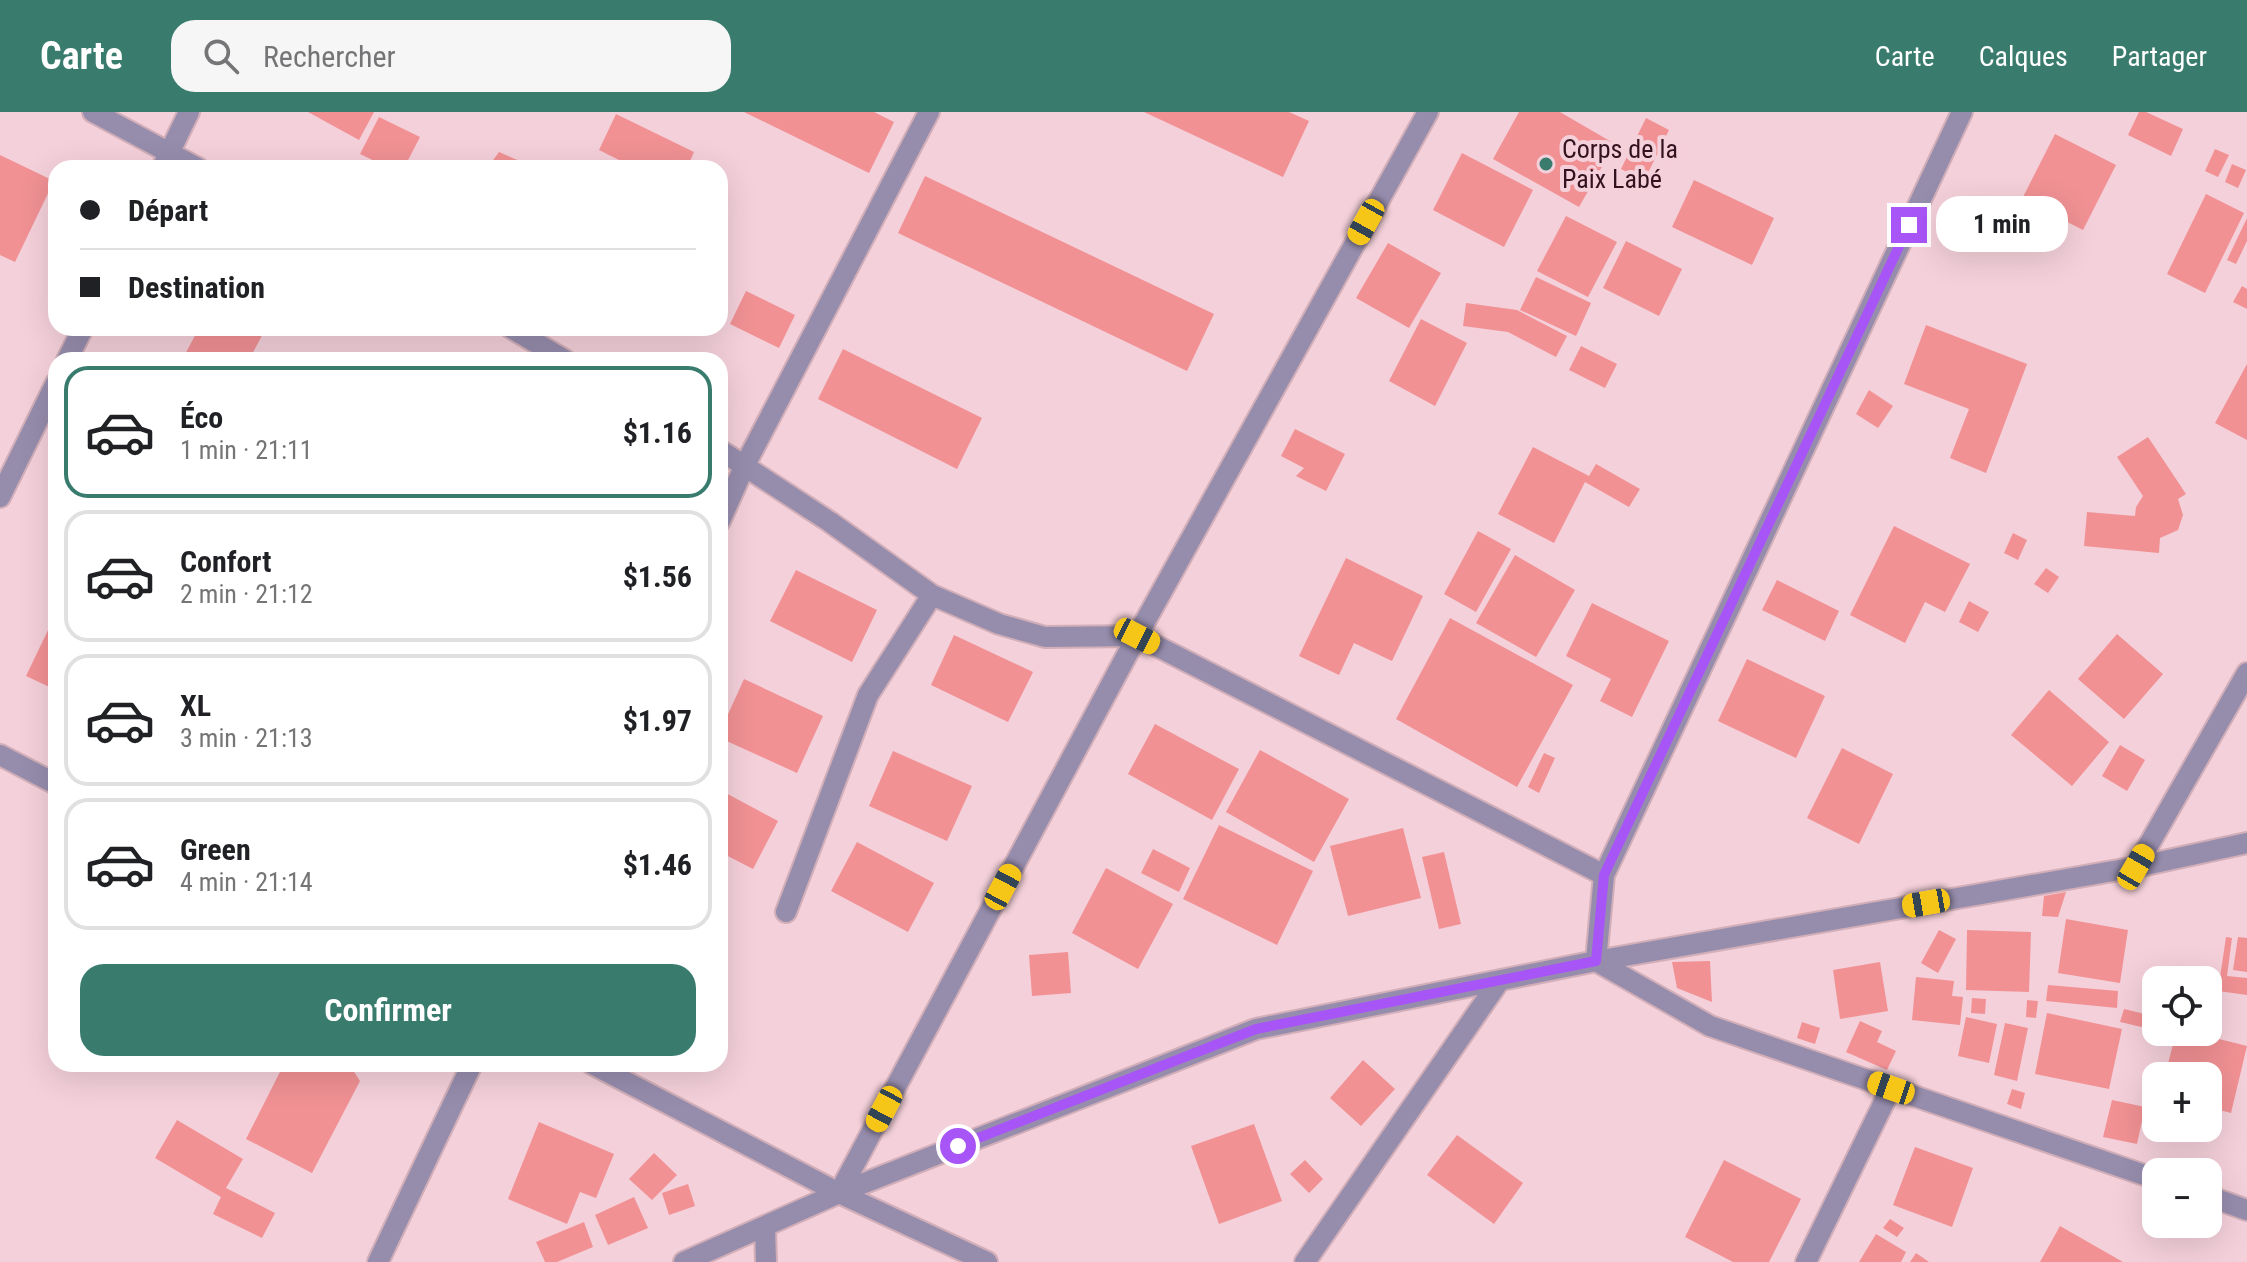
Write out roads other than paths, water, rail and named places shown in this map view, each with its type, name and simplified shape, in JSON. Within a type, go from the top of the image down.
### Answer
[{"type":"street","points":[[93,112],[164,160]]},
{"type":"street","points":[[165,160],[189,112]]},
{"type":"street","points":[[728,503],[929,112]]},
{"type":"street","points":[[839,1193],[1137,636],[1428,112]]},
{"type":"street","points":[[1596,961],[1604,875],[1962,112]]},
{"type":"street","points":[[524,336],[552,352]]},
{"type":"street","points":[[0,497],[48,399]]},
{"type":"street","points":[[728,455],[932,595],[999,624],[1045,637],[1137,636],[1604,875]]},
{"type":"street","points":[[786,912],[868,695],[932,595]]},
{"type":"street","points":[[2136,867],[2247,673]]},
{"type":"street","points":[[0,755],[48,780]]},
{"type":"street","points":[[684,1262],[839,1193],[1256,1029],[1596,961],[2136,867],[2247,843]]},
{"type":"street","points":[[1596,961],[1710,1026],[2142,1174]]},
{"type":"street","points":[[1305,1262],[1500,980]]},
{"type":"street","points":[[378,1262],[468,1072]]},
{"type":"street","points":[[607,1072],[839,1193],[987,1262]]},
{"type":"street","points":[[1806,1262],[1891,1088]]},
{"type":"street","points":[[2222,1201],[2247,1210]]},
{"type":"street","points":[[765,1227],[766,1262]]},
{"type":"place","name":"Corps de la Paix Labé","points":[[1546,164]]}]
